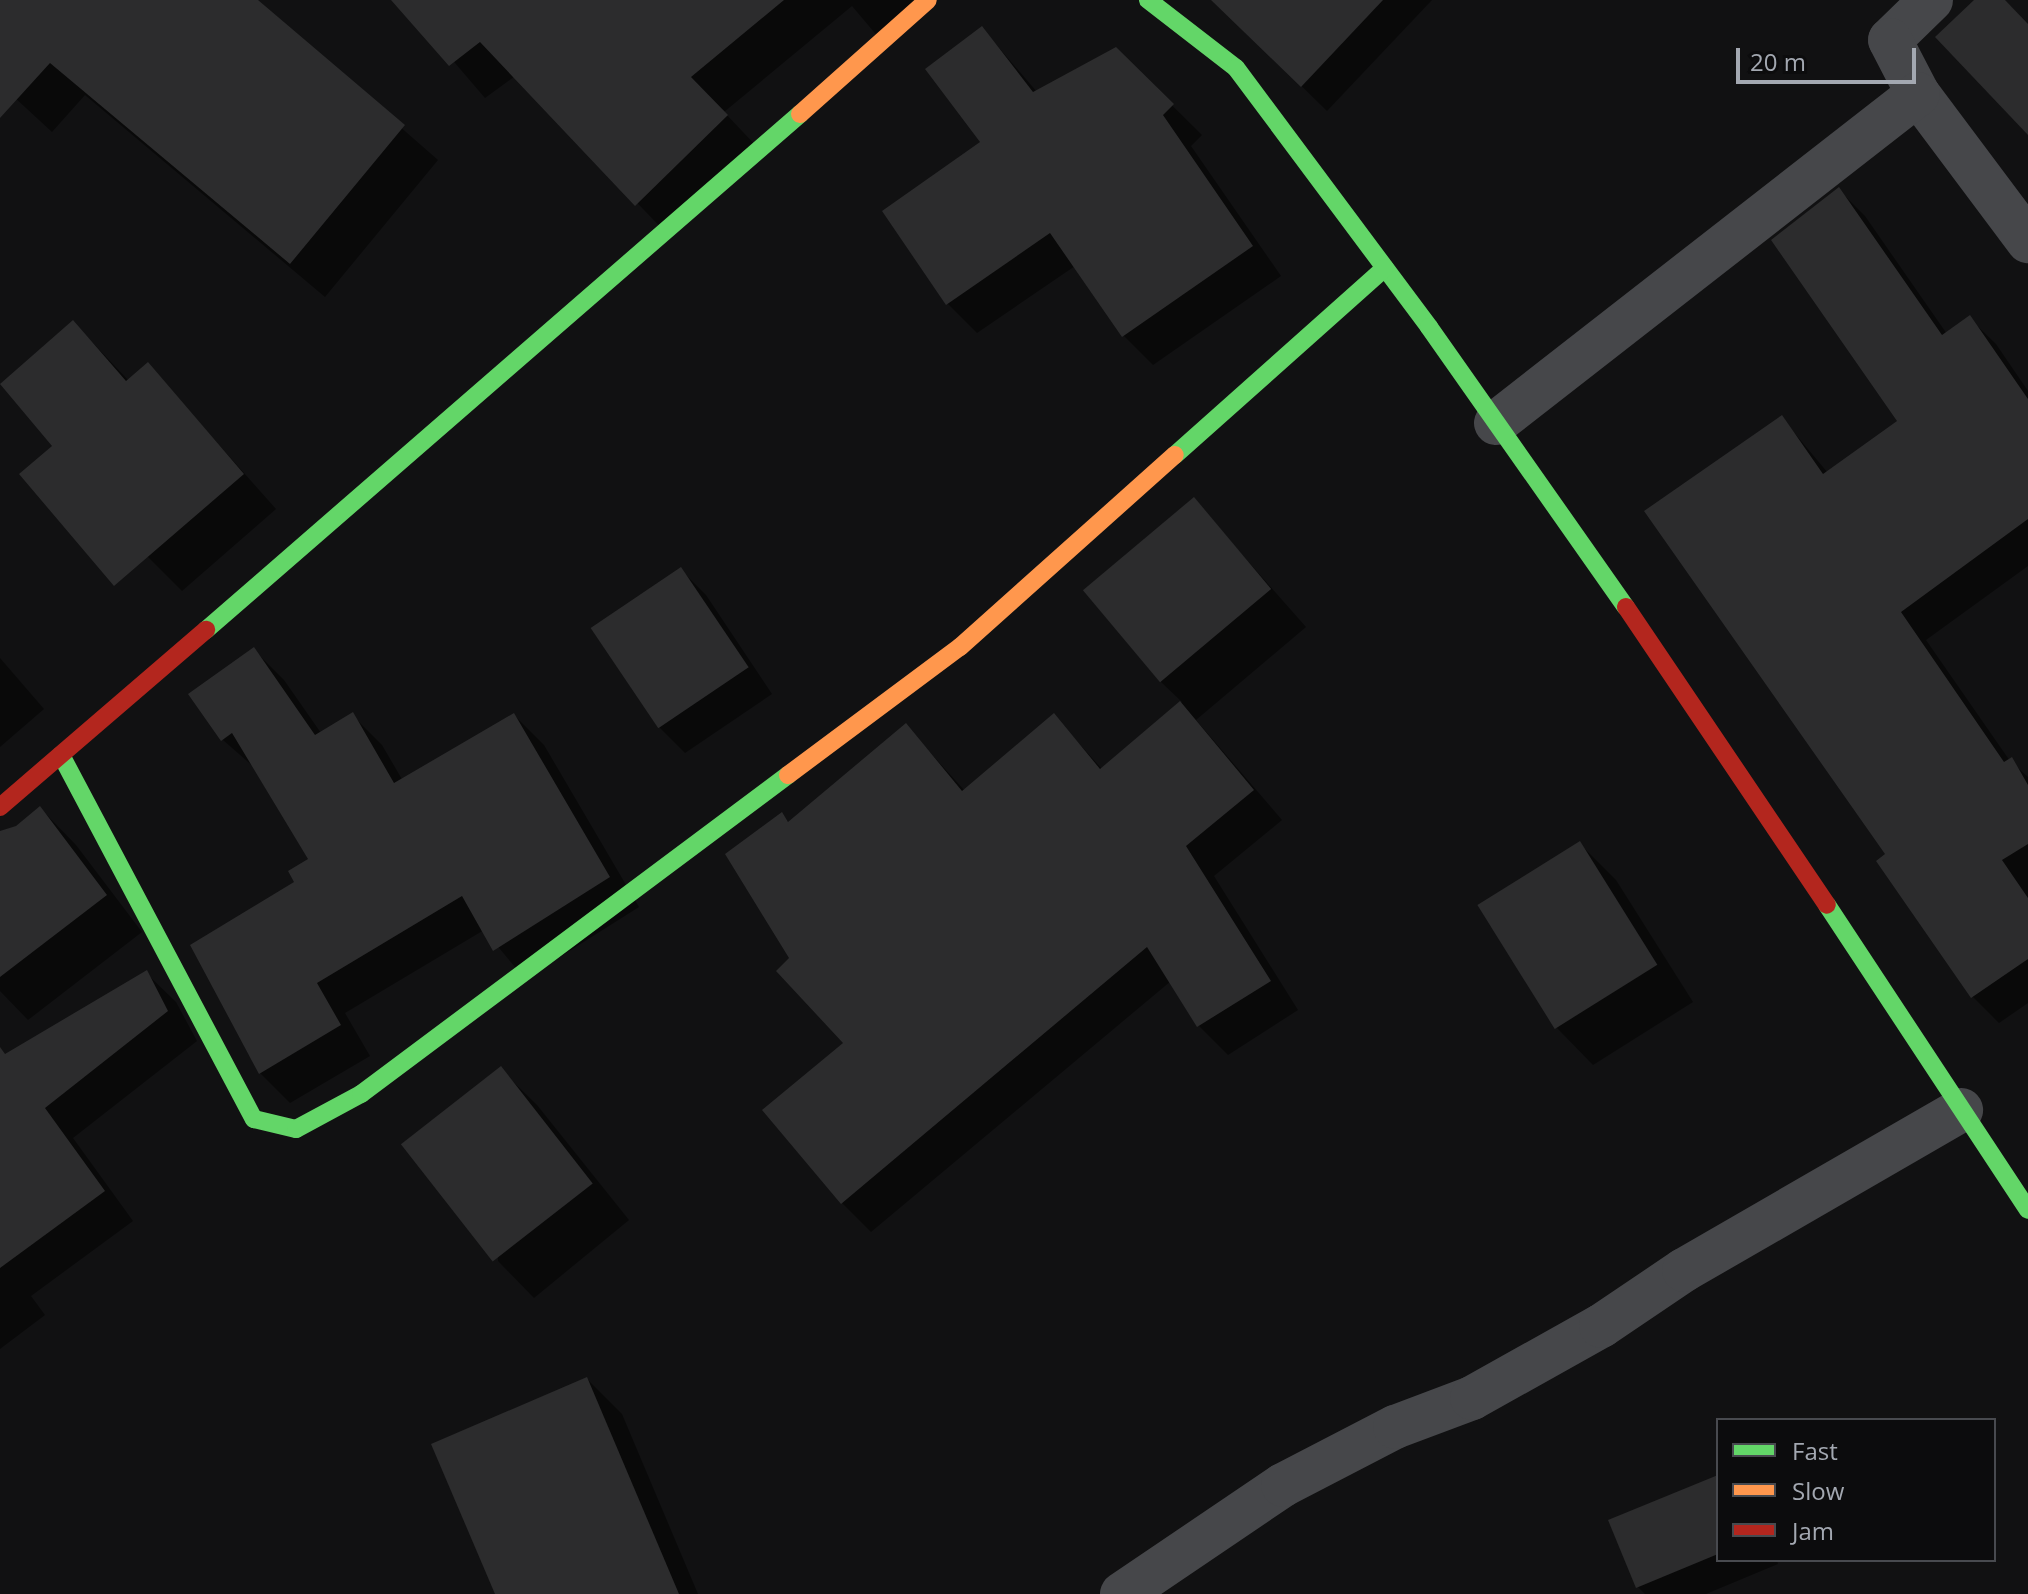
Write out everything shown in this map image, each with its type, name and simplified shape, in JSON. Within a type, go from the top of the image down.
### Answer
[{"type":"street","points":[[0,807],[568,320],[928,0]]},
{"type":"street","points":[[1148,0],[1236,68],[1385,268],[1694,704],[2028,1210]]},
{"type":"street","points":[[1931,0],[1890,40],[1918,94],[2028,241]]},
{"type":"street","points":[[1496,423],[1918,94]]},
{"type":"street","points":[[61,755],[254,1119],[296,1129],[361,1094],[960,647],[1385,268]]},
{"type":"street","points":[[1122,1594],[1283,1485],[1395,1427],[1472,1398],[1588,1334],[1684,1270],[1961,1110]]},
{"type":"building","points":[[0,0],[258,0],[405,125],[290,264],[50,63],[0,118]]},
{"type":"building","points":[[391,0],[784,0],[691,77],[728,115],[635,206],[480,42],[449,66]]},
{"type":"building","points":[[1211,0],[1383,0],[1301,87]]},
{"type":"building","points":[[1974,0],[2005,0],[2028,24],[2028,135],[1935,37]]},
{"type":"building","points":[[982,26],[1033,92],[1116,47],[1174,104],[1163,115],[1253,246],[1122,337],[1050,233],[946,305],[882,211],[980,142],[925,69]]},
{"type":"building","points":[[1839,187],[1942,335],[1970,315],[2028,399],[2028,519],[1901,612],[2004,762],[2012,757],[2028,785],[2028,844],[2002,860],[2028,898],[2028,959],[1971,998],[1876,861],[1885,854],[1644,511],[1782,415],[1823,474],[1897,421],[1771,240]]},
{"type":"building","points":[[73,320],[126,381],[148,362],[244,474],[114,586],[19,474],[52,446],[0,384]]},
{"type":"building","points":[[1194,497],[1271,589],[1160,682],[1083,590]]},
{"type":"building","points":[[681,567],[749,667],[658,728],[591,628]]},
{"type":"building","points":[[254,647],[315,735],[353,712],[394,783],[514,713],[610,877],[493,951],[462,896],[317,983],[341,1025],[259,1074],[190,945],[294,882],[288,871],[308,859],[232,733],[221,741],[188,694]]},
{"type":"building","points":[[1180,701],[1254,790],[1186,846],[1271,981],[1197,1027],[1147,947],[841,1204],[762,1110],[843,1043],[776,971],[789,958],[725,854],[782,812],[788,822],[906,723],[962,791],[1054,713],[1100,769]]},
{"type":"building","points":[[40,806],[107,895],[0,977],[0,831],[16,826]]},
{"type":"building","points":[[1580,841],[1657,965],[1555,1029],[1477,905]]},
{"type":"building","points":[[147,970],[168,1011],[45,1108],[105,1191],[0,1268],[0,1047],[5,1054]]},
{"type":"building","points":[[501,1066],[593,1183],[493,1262],[401,1144]]},
{"type":"building","points":[[587,1377],[679,1594],[495,1594],[431,1444]]},
{"type":"building","points":[[1716,1476],[1716,1555],[1636,1588],[1608,1520]]},
{"type":"traffic: fast","points":[[1148,0],[1236,68],[1429,327],[1626,607]]},
{"type":"traffic: fast","points":[[206,630],[800,114]]},
{"type":"traffic: fast","points":[[1175,455],[1385,268]]},
{"type":"traffic: fast","points":[[61,755],[254,1119],[296,1129],[361,1094],[788,775]]},
{"type":"traffic: fast","points":[[1827,905],[2028,1210]]},
{"type":"traffic: slow","points":[[800,114],[928,0]]},
{"type":"traffic: slow","points":[[788,775],[960,647],[1175,455]]},
{"type":"traffic: jam","points":[[1626,607],[1827,905]]},
{"type":"traffic: jam","points":[[0,807],[206,630]]}]
